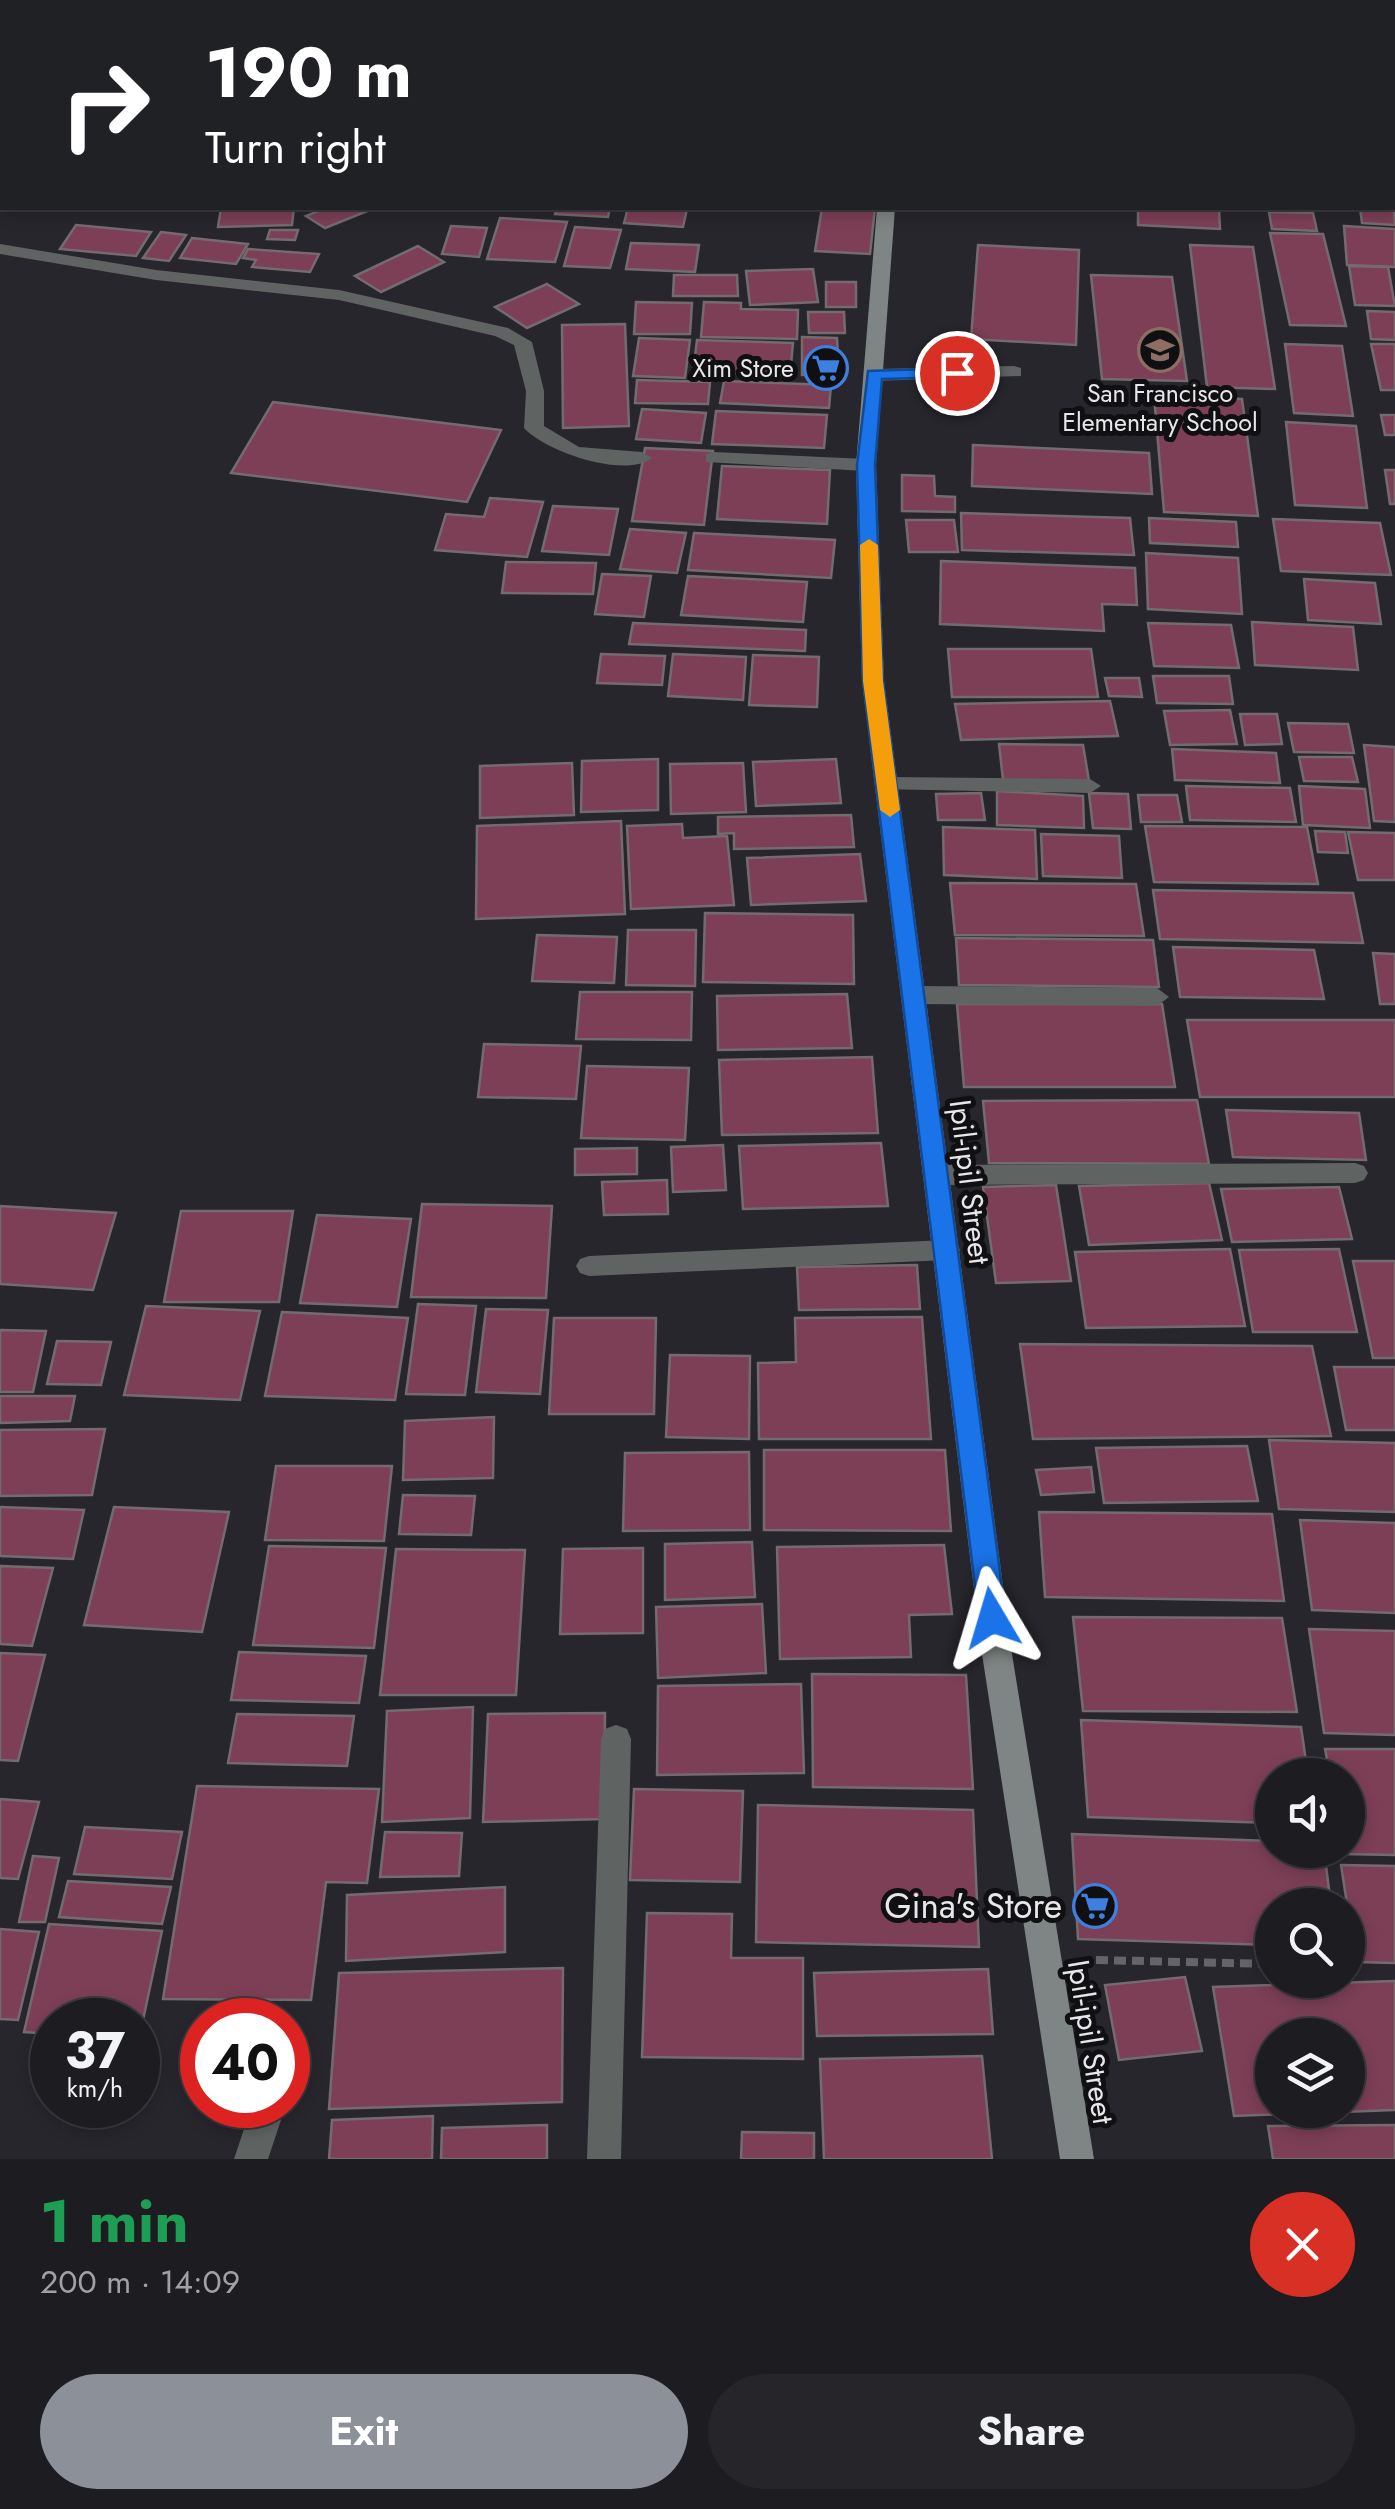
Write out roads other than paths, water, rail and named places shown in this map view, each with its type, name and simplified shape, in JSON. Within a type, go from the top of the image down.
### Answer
[{"type":"street","name":"Ipil-ipil Street","points":[[886,210],[866,465],[873,681],[997,1654],[1078,2159]]},
{"type":"street","points":[[0,249],[156,275],[339,295],[502,332],[523,342],[535,391],[534,428],[554,446],[580,456],[642,458]]},
{"type":"street","points":[[874,374],[1014,372]]},
{"type":"street","points":[[713,458],[866,465]]},
{"type":"street","points":[[886,784],[1090,786]]},
{"type":"street","points":[[913,995],[1157,997]]},
{"type":"street","points":[[936,1175],[1356,1173]]},
{"type":"street","points":[[589,1266],[946,1250]]},
{"type":"street","points":[[604,2159],[616,1739]]},
{"type":"street","points":[[251,2159],[262,2128]]},
{"type":"place","name":"San Francisco Elementary School","points":[[1160,350]]},
{"type":"place","name":"Xim Store","points":[[826,368]]},
{"type":"place","name":"Gina's Store","points":[[1095,1906]]}]
